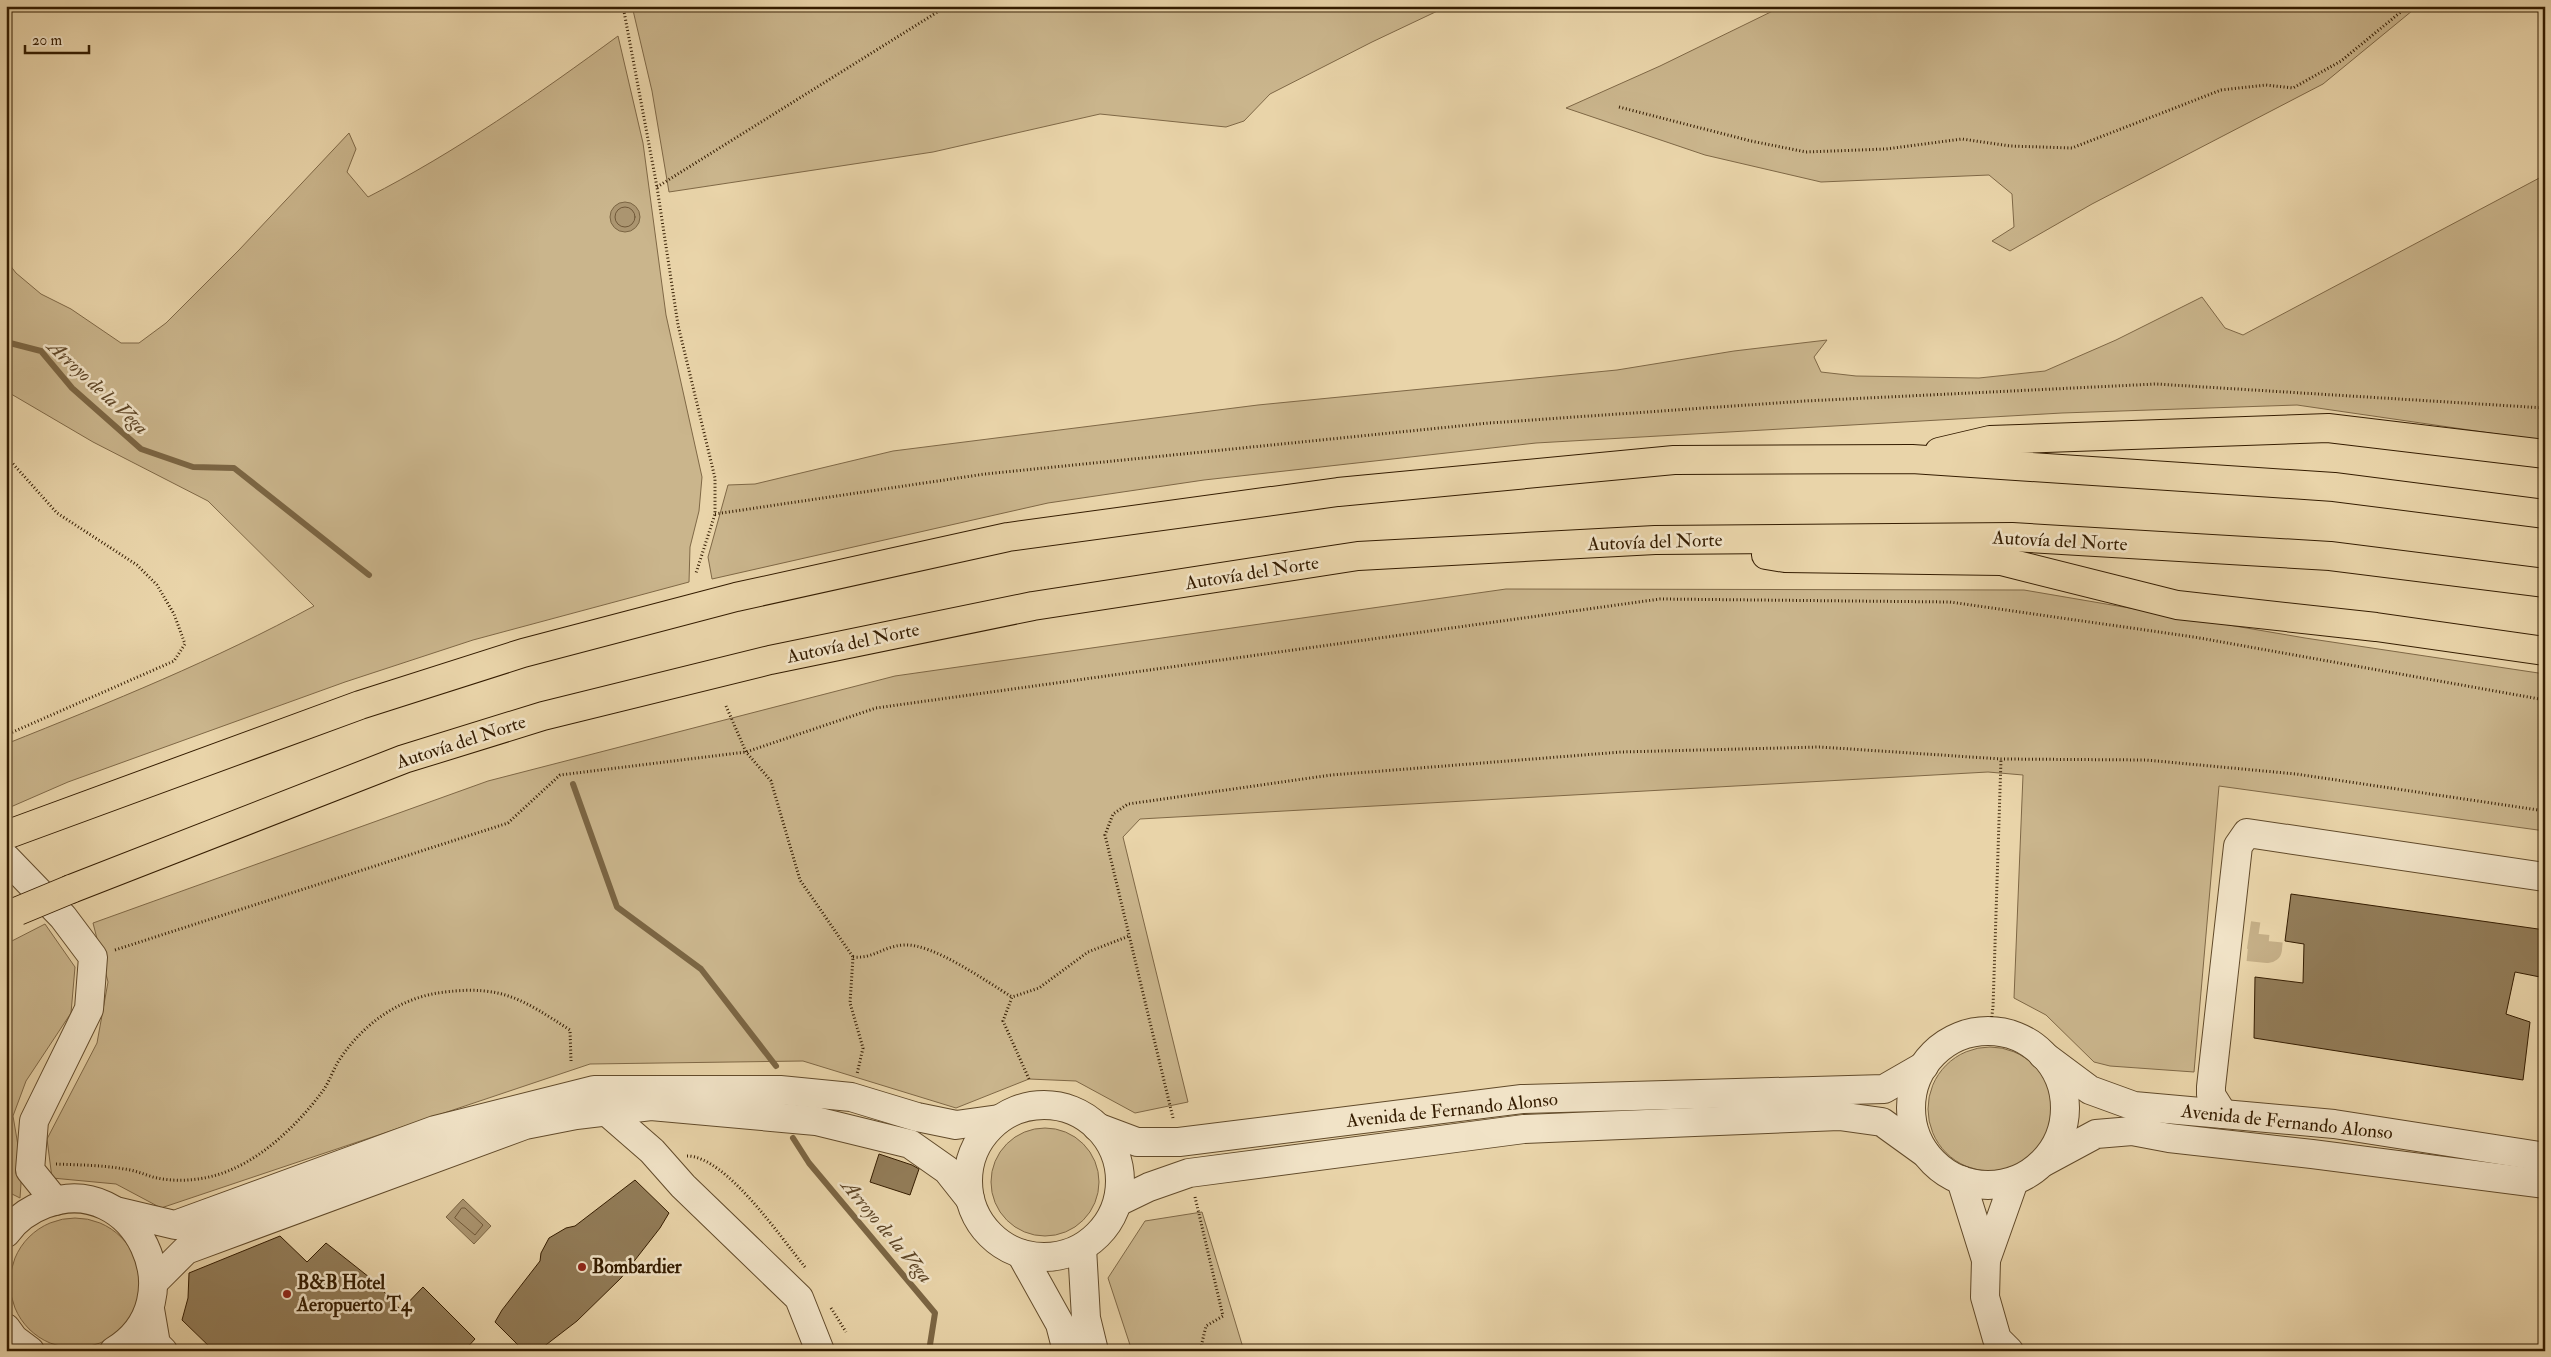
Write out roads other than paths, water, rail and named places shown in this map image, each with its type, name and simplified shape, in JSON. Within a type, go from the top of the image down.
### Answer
[{"type":"highway","points":[[1912,459],[1990,440],[2328,428],[2545,454]]},
{"type":"highway","points":[[11,833],[360,705],[523,653],[736,596],[1008,537],[1338,492],[1674,460],[1912,459],[2334,487],[2545,514]]},
{"type":"highway","name":"Autovía del Norte","points":[[12,913],[71,888],[404,760],[544,716],[770,660],[1032,606],[1358,556],[1655,540],[2012,537],[2330,556],[2545,582]]},
{"type":"highway","points":[[1655,540],[1785,558],[2001,561],[2177,605],[2376,627],[2545,650]]},
{"type":"street","points":[[2223,1114],[2211,1095],[2211,1087],[2238,940],[2238,846],[2247,833],[2545,877]]},
{"type":"street","points":[[6,858],[63,917],[93,957],[89,1009],[34,1121],[30,1170],[55,1200]]},
{"type":"street","points":[[1990,1031],[2010,1034],[2028,1042],[2044,1055],[2057,1074],[2065,1096],[2065,1112],[2058,1143],[2044,1162],[2030,1173],[2014,1181],[1996,1185],[1978,1185],[1961,1180],[1941,1169],[1925,1153],[1915,1132],[1911,1109],[1914,1087],[1924,1066],[1936,1051],[1952,1040],[1970,1033],[1990,1031]]},
{"type":"street","name":"Avenida de Fernando Alonso","points":[[2044,1055],[2090,1090],[2134,1106],[2334,1124],[2545,1157]]},
{"type":"street","name":"Avenida de Fernando Alonso","points":[[1097,1127],[1137,1142],[1179,1142],[1522,1099],[1884,1089],[1924,1066]]},
{"type":"street","points":[[6,1233],[12,1224],[32,1209],[55,1200],[76,1199],[96,1202],[116,1211],[175,1225],[435,1130],[594,1090],[780,1090],[851,1097],[917,1117],[956,1125],[999,1119]]},
{"type":"street","points":[[154,1282],[186,1250],[525,1125],[606,1111],[651,1106],[816,1121],[910,1144],[947,1170],[970,1199],[980,1223],[998,1242],[1021,1254],[1042,1257],[1062,1255],[1082,1248],[1098,1236],[1104,1228],[1118,1202],[1120,1178],[1115,1154],[1097,1127],[1080,1114],[1060,1107],[1039,1105],[1018,1109],[999,1119],[983,1135],[972,1155],[968,1177],[970,1199]]},
{"type":"street","points":[[606,1111],[799,1298],[820,1351]]},
{"type":"street","name":"Avenida de Fernando Alonso","points":[[1118,1202],[1150,1187],[1189,1174],[1524,1129],[1839,1116],[1882,1122],[1925,1153]]},
{"type":"street","name":"Avenida de Fernando Alonso","points":[[2044,1162],[2096,1134],[2132,1131],[2169,1138],[2545,1184]]},
{"type":"street","points":[[1961,1180],[1986,1260]]},
{"type":"street","points":[[2009,1351],[1997,1339],[1985,1297],[1986,1260],[2014,1181]]},
{"type":"street","points":[[116,1211],[136,1230],[150,1254],[154,1282],[150,1309],[156,1344],[163,1351]]},
{"type":"street","points":[[1082,1248],[1086,1318],[1094,1351]]},
{"type":"street","points":[[1021,1254],[1060,1324],[1067,1351]]},
{"type":"street","points":[[114,1351],[124,1345],[139,1329],[150,1309]]},
{"type":"water","points":[[625,202],[631,203],[639,211],[639,223],[631,231],[625,232],[619,231],[611,223],[610,217],[611,211],[619,203]]},
{"type":"water","points":[[463,1199],[491,1226],[474,1244],[446,1217]]},
{"type":"waterway","name":"Arroyo de la Vega","points":[[6,342],[41,351],[72,388],[141,449],[193,467],[234,468],[369,575]]},
{"type":"waterway","name":"Arroyo de la Vega","points":[[573,784],[617,907],[701,969],[776,1066]]},
{"type":"waterway","name":"Arroyo de la Vega","points":[[793,1138],[809,1163],[935,1313],[929,1351]]},
{"type":"tunnel","points":[[2248,947],[2268,949],[2269,938],[2249,935]]},
{"type":"place","name":"Bombardier","points":[[582,1267]]},
{"type":"place","name":"B&B Hotel Aeropuerto T4","points":[[287,1294]]}]
